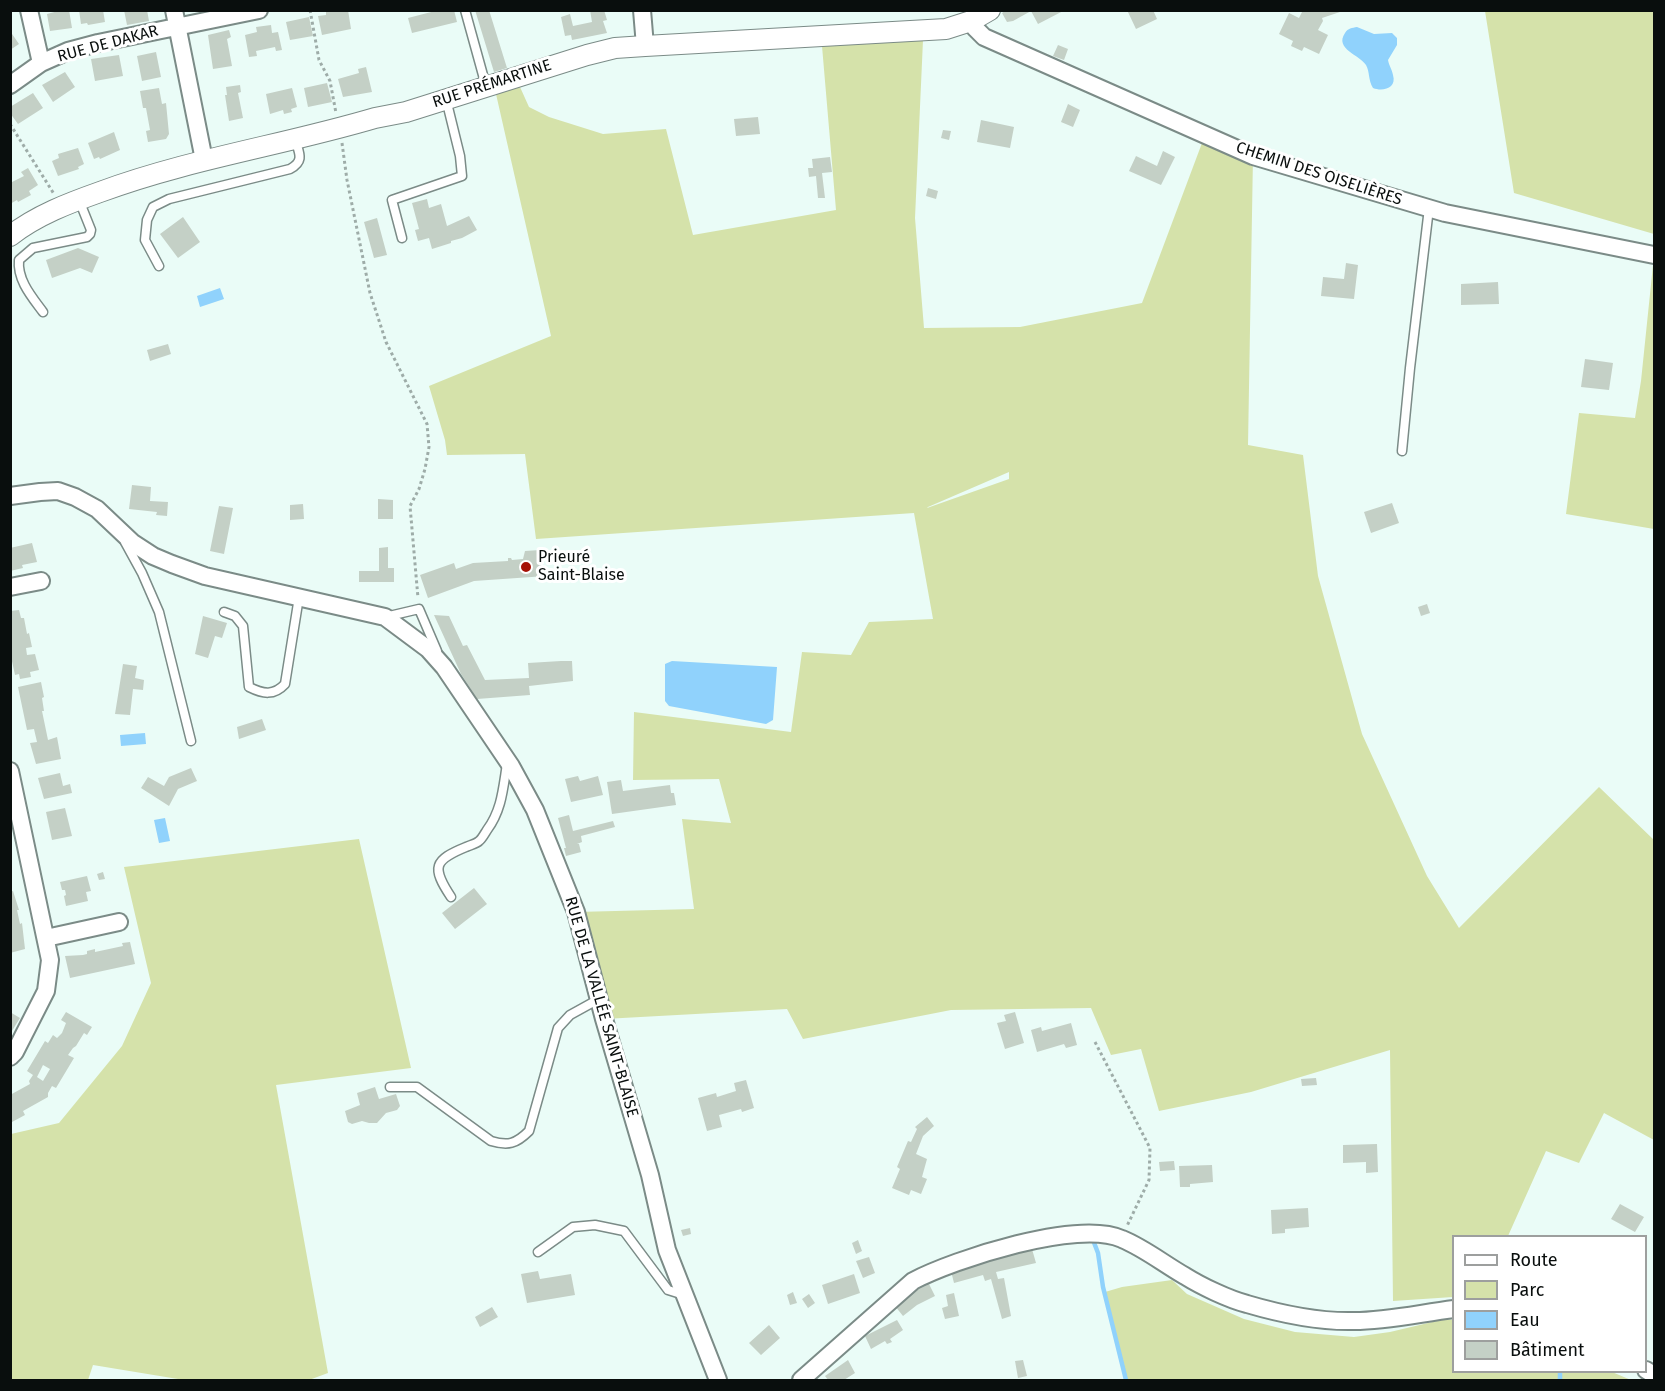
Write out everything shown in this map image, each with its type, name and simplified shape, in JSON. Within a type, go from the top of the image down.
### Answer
[{"type":"street","points":[[29,10],[41,63]]},
{"type":"street","name":"RUE DE DAKAR","points":[[10,85],[41,63],[68,51],[176,18],[259,10]]},
{"type":"street","points":[[642,10],[645,46]]},
{"type":"street","name":"RUE PRÉMARTINE","points":[[10,236],[23,226],[70,203],[132,180],[204,160],[406,112],[615,48],[946,29],[971,21],[990,10]]},
{"type":"street","points":[[176,18],[204,160]]},
{"type":"street","name":"CHEMIN DES OISELIÈRES","points":[[971,21],[984,37],[1253,156],[1445,213],[1654,255]]},
{"type":"street","name":"RUE DE LA VALLÉE SAINT-BLAISE","points":[[10,496],[58,491],[75,496],[97,509],[143,549],[172,564],[205,576],[385,617],[428,649],[444,667],[507,760],[536,810],[576,912],[650,1174],[667,1250],[718,1380]]},
{"type":"street","points":[[10,587],[41,580]]},
{"type":"street","points":[[10,771],[14,807],[50,960],[46,991],[15,1052],[10,1057]]},
{"type":"street","points":[[45,938],[118,922]]},
{"type":"street","points":[[801,1380],[912,1281],[934,1270],[979,1254],[1066,1235],[1109,1234],[1122,1238],[1187,1278],[1244,1304],[1295,1316],[1354,1321],[1452,1309]]},
{"type":"lane","points":[[465,10],[486,86]]},
{"type":"lane","points":[[402,238],[392,201],[462,176],[460,156],[446,99]]},
{"type":"lane","points":[[159,266],[145,240],[147,220],[153,207],[169,199],[290,169],[298,165],[300,159],[294,139]]},
{"type":"lane","points":[[43,312],[22,280],[18,268],[19,260],[33,248],[87,237],[90,234],[91,230],[70,203]]},
{"type":"lane","points":[[1402,451],[1429,208]]},
{"type":"lane","points":[[118,528],[142,573],[159,612],[191,741]]},
{"type":"lane","points":[[224,612],[235,616],[243,626],[249,687],[264,694],[279,691],[285,684],[299,596]]},
{"type":"lane","points":[[385,617],[419,609],[444,667]]},
{"type":"lane","points":[[451,897],[437,871],[439,862],[447,855],[479,841],[495,819],[501,803],[507,760]]},
{"type":"lane","points":[[390,1087],[417,1087],[491,1141],[505,1145],[519,1142],[529,1131],[558,1028],[570,1015],[599,999]]},
{"type":"lane","points":[[538,1252],[573,1227],[595,1225],[624,1231],[668,1290],[684,1295]]},
{"type":"path","points":[[310,10],[319,60],[330,81],[340,128],[347,180],[370,293],[386,342],[427,424],[429,447],[425,469],[419,489],[410,506],[419,609]]},
{"type":"path","points":[[10,124],[70,203]]},
{"type":"path","points":[[1095,1042],[1150,1148],[1149,1180],[1122,1238]]},
{"type":"green space","points":[[1485,11],[1654,11],[1654,234],[1514,193]]},
{"type":"green space","points":[[923,40],[915,218],[924,328],[1020,327],[1142,303],[1205,135],[1253,156],[1248,445],[1303,455],[1318,576],[1362,734],[1427,876],[1459,928],[1599,787],[1654,840],[1654,1140],[1604,1113],[1579,1163],[1546,1151],[1508,1235],[1452,1235],[1452,1297],[1393,1301],[1390,1050],[1251,1092],[1159,1111],[1141,1049],[1111,1055],[1091,1008],[951,1010],[803,1039],[787,1009],[604,1019],[576,912],[694,909],[682,819],[731,823],[719,779],[633,780],[634,712],[791,732],[802,652],[851,655],[869,622],[933,619],[914,513],[536,539],[525,454],[447,455],[445,440],[429,386],[551,336],[496,94],[520,87],[529,107],[549,117],[603,134],[666,129],[693,235],[836,210],[822,46]],"holes":[[[1009,472],[1009,479],[928,507]]]},
{"type":"green space","points":[[1653,265],[1654,529],[1566,514],[1579,413],[1635,418]]},
{"type":"green space","points":[[359,839],[411,1068],[276,1085],[328,1373],[309,1380],[184,1380],[93,1365],[88,1380],[11,1380],[11,1134],[59,1123],[122,1046],[151,983],[124,867]]},
{"type":"green space","points":[[1172,1280],[1187,1294],[1244,1319],[1295,1332],[1354,1337],[1390,1332],[1445,1319],[1452,1320],[1452,1373],[1614,1373],[1631,1380],[1127,1380],[1105,1292],[1122,1287]]},
{"type":"water","points":[[1357,27],[1374,34],[1392,33],[1397,38],[1397,45],[1388,60],[1394,79],[1388,88],[1373,88],[1366,65],[1345,48],[1342,39],[1346,31]]},
{"type":"water","points":[[220,288],[224,299],[200,307],[197,296]]},
{"type":"water","points":[[672,661],[777,667],[773,720],[766,724],[669,706],[665,701],[665,664]]},
{"type":"water","points":[[145,733],[146,744],[121,746],[120,735]]},
{"type":"water","points":[[165,818],[170,841],[159,843],[154,820]]},
{"type":"building","points":[[69,10],[72,28],[50,31],[47,14]]},
{"type":"building","points":[[79,10],[103,10],[105,22],[81,24]]},
{"type":"building","points":[[124,10],[147,10],[149,21],[127,25]]},
{"type":"building","points":[[348,10],[351,29],[322,35],[318,16],[326,15],[326,12],[330,11]]},
{"type":"building","points":[[439,10],[454,10],[457,22],[412,33],[408,18]]},
{"type":"building","points":[[475,10],[489,10],[507,68],[494,72]]},
{"type":"building","points":[[590,10],[604,10],[607,20],[603,21],[607,33],[572,40],[571,35],[565,36],[561,17],[570,14],[573,26],[592,22]]},
{"type":"building","points":[[1006,10],[1065,10],[1038,24],[1031,11],[1007,22],[1002,13]]},
{"type":"building","points":[[1127,10],[1153,10],[1157,19],[1136,29]]},
{"type":"building","points":[[1303,10],[1346,10],[1322,18],[1323,21],[1318,30],[1328,35],[1319,54],[1304,47],[1302,51],[1291,46],[1293,41],[1279,34],[1289,13],[1299,18]]},
{"type":"building","points":[[309,17],[313,36],[290,40],[286,22]]},
{"type":"building","points":[[271,25],[272,33],[278,32],[282,50],[276,51],[275,47],[256,51],[257,56],[249,57],[245,35],[257,32],[256,27]]},
{"type":"building","points":[[229,30],[231,37],[227,39],[232,66],[213,69],[208,35]]},
{"type":"building","points":[[10,31],[19,44],[10,50]]},
{"type":"building","points":[[1058,45],[1068,49],[1064,60],[1053,56]]},
{"type":"building","points":[[156,52],[161,77],[142,81],[137,56]]},
{"type":"building","points":[[119,55],[123,76],[95,81],[91,59]]},
{"type":"building","points":[[366,67],[372,92],[343,97],[338,79],[359,73],[358,69]]},
{"type":"building","points":[[65,72],[75,87],[53,102],[42,85]]},
{"type":"building","points":[[327,83],[332,102],[308,107],[304,88]]},
{"type":"building","points":[[240,85],[241,92],[238,93],[243,118],[229,121],[226,87]]},
{"type":"building","points":[[159,88],[162,104],[166,103],[169,134],[166,139],[148,142],[146,131],[150,130],[140,91]]},
{"type":"building","points":[[292,88],[297,107],[291,109],[292,112],[284,114],[283,110],[270,114],[266,94]]},
{"type":"building","points":[[33,93],[43,108],[18,124],[10,113],[10,107]]},
{"type":"building","points":[[1068,104],[1080,110],[1073,127],[1061,122]]},
{"type":"building","points":[[758,117],[760,134],[736,136],[734,119]]},
{"type":"building","points":[[981,120],[1014,127],[1010,148],[977,142]]},
{"type":"building","points":[[943,130],[951,131],[949,140],[941,138]]},
{"type":"building","points":[[114,132],[120,150],[100,159],[99,157],[94,159],[88,143]]},
{"type":"building","points":[[78,148],[84,164],[78,167],[79,169],[58,176],[52,161],[59,158],[58,154]]},
{"type":"building","points":[[1163,151],[1175,157],[1161,185],[1129,171],[1136,156],[1157,166]]},
{"type":"building","points":[[830,157],[832,172],[822,173],[825,198],[818,198],[816,176],[809,177],[808,168],[813,168],[812,159]]},
{"type":"building","points":[[28,168],[38,185],[29,191],[31,195],[10,204],[10,183],[24,176],[21,172]]},
{"type":"building","points":[[928,188],[938,191],[936,199],[926,196]]},
{"type":"building","points":[[427,199],[429,208],[441,204],[447,226],[469,216],[477,230],[451,243],[432,249],[429,238],[418,241],[415,230],[419,229],[412,203]]},
{"type":"building","points":[[183,217],[200,242],[178,258],[160,234]]},
{"type":"building","points":[[377,218],[387,255],[374,258],[364,222]]},
{"type":"building","points":[[78,248],[99,257],[92,273],[80,268],[52,278],[46,260]]},
{"type":"building","points":[[1346,263],[1358,265],[1354,299],[1321,296],[1323,277],[1344,279]]},
{"type":"building","points":[[1498,282],[1499,304],[1461,305],[1461,284]]},
{"type":"building","points":[[168,344],[171,354],[150,361],[147,350]]},
{"type":"building","points":[[1585,359],[1613,363],[1609,390],[1581,387]]},
{"type":"building","points":[[132,485],[151,487],[150,501],[168,502],[167,516],[156,515],[157,512],[129,509]]},
{"type":"building","points":[[378,499],[393,500],[393,519],[378,519]]},
{"type":"building","points":[[1392,503],[1399,523],[1371,533],[1364,512]]},
{"type":"building","points":[[303,504],[304,519],[290,520],[290,505]]},
{"type":"building","points":[[219,506],[233,508],[224,554],[210,551]]},
{"type":"building","points":[[32,543],[37,562],[22,565],[23,568],[10,571],[10,548]]},
{"type":"building","points":[[388,547],[388,568],[394,568],[394,582],[359,582],[359,571],[379,571],[379,548]]},
{"type":"building","points":[[540,550],[543,558],[541,560],[542,574],[546,576],[474,581],[428,598],[420,575],[454,563],[456,569],[473,563],[508,561],[508,558],[523,559],[525,551]]},
{"type":"building","points":[[1427,604],[1430,613],[1421,616],[1418,607]]},
{"type":"building","points":[[19,610],[21,618],[24,618],[32,647],[26,648],[27,655],[35,654],[39,670],[30,672],[31,677],[20,679],[19,674],[15,675],[10,652],[12,651],[10,611]]},
{"type":"building","points":[[434,615],[449,616],[463,646],[467,645],[485,680],[529,678],[528,663],[572,661],[573,681],[529,686],[530,695],[477,699],[461,674]]},
{"type":"building","points":[[203,616],[227,623],[222,638],[215,636],[208,658],[195,654]]},
{"type":"building","points":[[123,664],[137,666],[135,678],[144,680],[143,690],[133,689],[130,715],[115,714]]},
{"type":"building","points":[[41,682],[44,697],[42,698],[44,711],[42,711],[48,740],[57,737],[61,759],[36,764],[30,743],[37,742],[34,729],[27,730],[18,687]]},
{"type":"building","points":[[262,719],[266,730],[239,739],[237,727]]},
{"type":"building","points":[[191,768],[197,781],[178,789],[169,806],[141,788],[148,777],[164,786],[169,777]]},
{"type":"building","points":[[60,773],[63,786],[70,784],[72,793],[44,799],[38,778]]},
{"type":"building","points":[[578,776],[580,781],[598,776],[603,795],[571,802],[565,779]]},
{"type":"building","points":[[621,780],[623,791],[670,785],[676,805],[612,814],[607,782]]},
{"type":"building","points":[[65,808],[72,836],[52,840],[46,812]]},
{"type":"building","points":[[569,815],[573,831],[613,821],[615,827],[581,836],[582,842],[577,844],[581,852],[566,856],[558,818]]},
{"type":"building","points":[[103,872],[105,879],[99,880],[97,874]]},
{"type":"building","points":[[87,876],[91,891],[86,892],[88,901],[66,906],[65,890],[62,890],[60,882]]},
{"type":"building","points":[[474,888],[487,904],[455,929],[442,913]]},
{"type":"building","points":[[13,891],[19,910],[17,910],[20,924],[22,923],[25,949],[10,953],[10,892]]},
{"type":"building","points":[[130,942],[135,964],[70,978],[65,956],[83,955],[87,954],[87,951],[95,949],[95,952],[123,946],[122,943]]},
{"type":"building","points":[[10,1012],[20,1018],[10,1034]]},
{"type":"building","points":[[66,1012],[92,1027],[87,1035],[84,1033],[68,1055],[74,1058],[56,1088],[52,1086],[48,1097],[23,1111],[25,1115],[12,1122],[10,1095],[30,1084],[29,1081],[33,1075],[27,1071],[45,1041],[48,1043],[53,1035],[57,1038],[62,1033],[66,1023],[61,1020]],"holes":[[[43,1065],[50,1069],[43,1081],[37,1077]]]},
{"type":"building","points":[[1015,1012],[1024,1043],[1005,1049],[997,1023],[1006,1021],[1004,1015]]},
{"type":"building","points":[[1071,1023],[1077,1045],[1066,1048],[1064,1044],[1037,1052],[1031,1030],[1041,1027],[1042,1031]]},
{"type":"building","points":[[1316,1078],[1317,1085],[1302,1086],[1301,1079]]},
{"type":"building","points":[[746,1080],[754,1108],[719,1115],[722,1127],[707,1131],[698,1098],[716,1093],[717,1097],[736,1091],[734,1083]]},
{"type":"building","points":[[375,1087],[379,1099],[396,1094],[400,1106],[397,1110],[386,1113],[377,1123],[362,1121],[352,1124],[348,1122],[345,1111],[360,1105],[357,1093]]},
{"type":"building","points":[[927,1117],[934,1126],[923,1136],[916,1154],[927,1159],[922,1177],[927,1179],[921,1194],[911,1190],[909,1195],[892,1188],[900,1169],[897,1167],[908,1141],[911,1142],[917,1129],[915,1127]]},
{"type":"building","points":[[1377,1144],[1378,1172],[1366,1173],[1366,1162],[1343,1163],[1343,1145]]},
{"type":"building","points":[[1174,1161],[1175,1170],[1160,1171],[1159,1162]]},
{"type":"building","points":[[1212,1165],[1213,1182],[1180,1187],[1179,1166]]},
{"type":"building","points":[[1620,1204],[1644,1217],[1635,1232],[1611,1219]]},
{"type":"building","points":[[1308,1208],[1309,1227],[1285,1229],[1285,1233],[1272,1234],[1271,1210]]},
{"type":"building","points":[[690,1228],[691,1234],[683,1236],[681,1230]]},
{"type":"building","points":[[858,1240],[862,1251],[856,1254],[852,1243]]},
{"type":"building","points":[[1032,1249],[1036,1263],[996,1272],[998,1279],[1004,1278],[1011,1316],[1002,1319],[991,1279],[985,1281],[983,1275],[954,1283],[951,1271]]},
{"type":"building","points":[[869,1257],[875,1273],[863,1278],[856,1261]]},
{"type":"building","points":[[538,1271],[540,1279],[571,1274],[575,1295],[527,1303],[521,1274]]},
{"type":"building","points":[[854,1274],[860,1293],[828,1304],[822,1285]]},
{"type":"building","points":[[929,1284],[935,1296],[917,1305],[903,1316],[895,1306],[909,1294]]},
{"type":"building","points":[[793,1292],[797,1303],[790,1305],[787,1295]]},
{"type":"building","points":[[954,1293],[959,1316],[945,1319],[942,1308],[948,1306],[946,1295]]},
{"type":"building","points":[[809,1294],[815,1303],[808,1308],[802,1299]]},
{"type":"building","points":[[492,1307],[498,1317],[480,1327],[475,1317]]},
{"type":"building","points":[[897,1320],[903,1330],[890,1339],[892,1342],[887,1344],[885,1341],[871,1349],[865,1336]]},
{"type":"building","points":[[769,1325],[780,1338],[761,1355],[749,1343]]},
{"type":"building","points":[[848,1360],[855,1373],[844,1380],[828,1380],[825,1376]]},
{"type":"building","points":[[1023,1360],[1027,1376],[1018,1378],[1015,1361]]},
{"type":"waterway","points":[[1093,1240],[1098,1253],[1103,1287],[1126,1380]]},
{"type":"waterway","points":[[1560,1373],[1560,1380]]},
{"type":"place","name":"Prieuré Saint-Blaise","points":[[526,567]]}]
